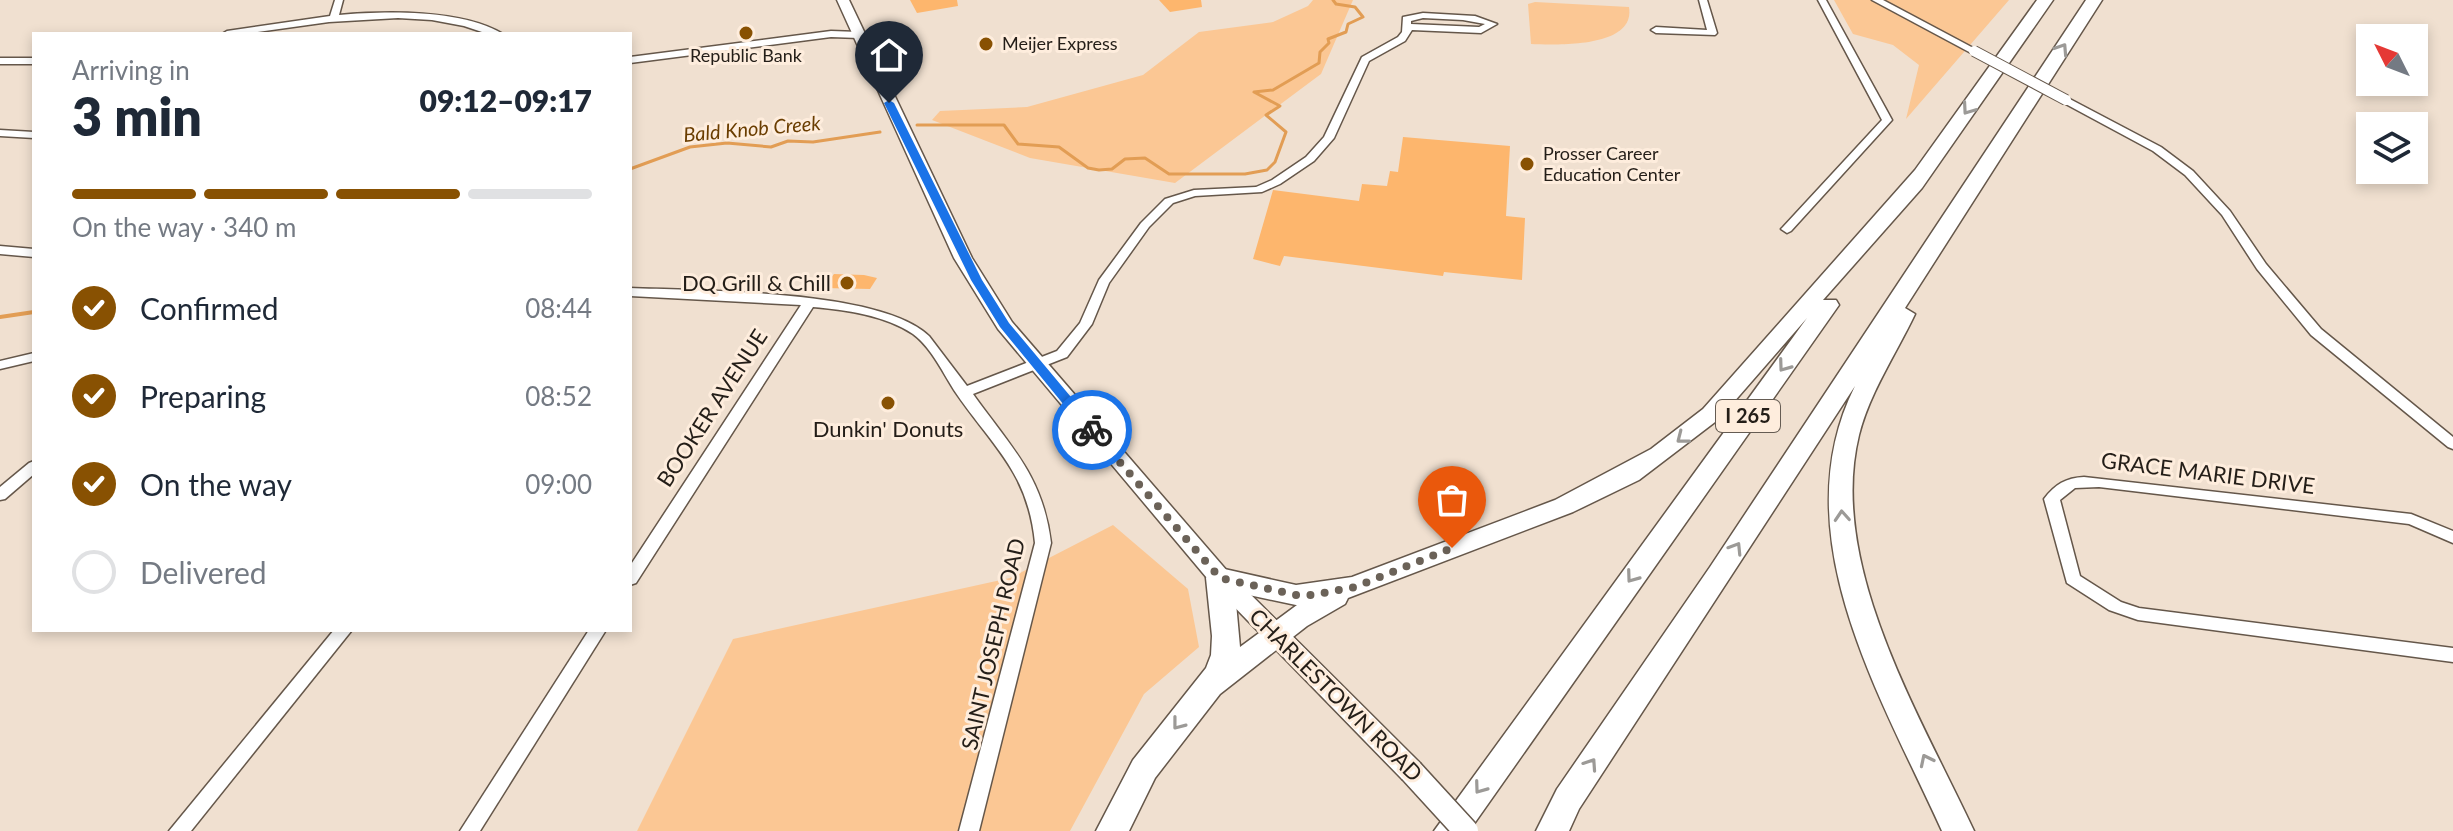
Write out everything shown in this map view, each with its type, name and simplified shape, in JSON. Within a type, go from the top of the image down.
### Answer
[{"type":"highway","name":"I 265","points":[[1450,831],[2045,0]]},
{"type":"highway","name":"I 265","points":[[1552,831],[1568,799],[1653,676],[2094,0]]},
{"type":"highway","points":[[1206,691],[1297,618],[1355,587],[1564,506],[1660,455],[1711,414],[1754,369],[1923,173]]},
{"type":"highway","points":[[1938,240],[1854,413],[1843,452],[1841,514],[1854,583],[1866,621],[1958,831]]},
{"type":"highway","points":[[1112,831],[1144,769],[1206,691],[1226,655],[1226,612],[1220,578],[1296,595],[1355,587]]},
{"type":"main road","name":"CHARLESTOWN ROAD","points":[[843,0],[963,258],[1005,325],[1220,578],[1466,831]]},
{"type":"street","points":[[334,16],[339,0]]},
{"type":"street","points":[[1656,30],[1712,33],[1703,0]]},
{"type":"street","points":[[1787,229],[1887,120],[1822,0]]},
{"type":"street","points":[[1876,0],[2157,149],[2189,173],[2226,213],[2261,266],[2316,332],[2453,444]]},
{"type":"street","points":[[239,32],[334,16],[425,15],[460,20],[493,32]]},
{"type":"street","points":[[963,393],[1062,354],[1079,334],[1103,283],[1162,205],[1194,193],[1258,190],[1301,165],[1329,138],[1365,59],[1402,39],[1406,19],[1416,15],[1481,19],[1492,24],[1481,30],[1418,25],[1406,31]]},
{"type":"street","points":[[632,60],[722,50],[779,49],[859,35]]},
{"type":"street","points":[[0,61],[32,61]]},
{"type":"street","points":[[0,133],[32,135]]},
{"type":"street","points":[[0,250],[32,253]]},
{"type":"street","name":"SAINT JOSEPH ROAD","points":[[632,292],[865,310],[902,321],[927,340],[1030,484],[1042,521],[1043,543],[969,831]]},
{"type":"street","name":"BOOKER AVENUE","points":[[632,576],[808,304]]},
{"type":"street","points":[[0,365],[32,357]]},
{"type":"street","points":[[0,495],[32,468]]},
{"type":"street","name":"GRACE MARIE DRIVE","points":[[2453,537],[2411,519],[2099,482],[2073,481],[2062,485],[2052,499],[2073,579],[2115,606],[2138,614],[2183,621],[2453,655]]},
{"type":"street","points":[[179,831],[342,632]]},
{"type":"street","points":[[470,831],[597,632]]},
{"type":"shaded area","points":[[1313,0],[1353,0],[1321,74],[1175,183],[1030,158],[932,120],[940,111],[1027,107],[1143,75],[1199,32],[1273,22],[1308,6]]},
{"type":"shaded area","points":[[1834,0],[2009,0],[1906,119],[1919,65],[1893,45],[1853,34]]},
{"type":"shaded area","points":[[1528,4],[1629,7],[1628,20],[1620,30],[1608,37],[1592,41],[1531,44]]},
{"type":"shaded area","points":[[1113,525],[1188,589],[1199,647],[1144,694],[1070,831],[637,831],[733,639],[1010,578]]},
{"type":"building","points":[[910,0],[957,0],[958,6],[917,13]]},
{"type":"building","points":[[1159,0],[1201,0],[1202,7],[1170,12]]},
{"type":"building","name":"Prosser Career Education Center","points":[[1403,137],[1510,146],[1506,216],[1525,218],[1522,280],[1444,272],[1443,276],[1284,256],[1280,266],[1253,259],[1273,190],[1359,201],[1362,184],[1387,186],[1390,171],[1398,172]]},
{"type":"building","name":"DQ Grill & Chill","points":[[834,274],[877,278],[870,289],[823,288]]},
{"type":"waterway","name":"Bald Knob Creek","points":[[917,125],[1004,125],[1018,144],[1059,147],[1088,168],[1099,170],[1112,169],[1125,159],[1145,158],[1169,174],[1245,174],[1267,170],[1275,162],[1286,132],[1266,115],[1280,106],[1254,92],[1273,90],[1319,63],[1320,52],[1329,43],[1328,39],[1346,32],[1348,24],[1363,17],[1355,7],[1336,4],[1333,0]]},
{"type":"waterway","name":"Bald Knob Creek","points":[[632,168],[690,147],[727,143],[771,147],[788,141],[813,142],[880,132]]},
{"type":"waterway","name":"Bald Knob Creek","points":[[0,317],[32,312]]},
{"type":"way so far","points":[[1092,430],[1220,578],[1296,595],[1312,595],[1355,587],[1452,548]]},
{"type":"place","name":"Republic Bank","points":[[746,33]]},
{"type":"place","name":"Meijer Express","points":[[986,44]]},
{"type":"place","name":"Prosser Career Education Center","points":[[1527,164]]},
{"type":"place","name":"DQ Grill & Chill","points":[[847,283]]},
{"type":"place","name":"Dunkin' Donuts","points":[[888,403]]},
{"type":"route","points":[[889,103],[976,280],[1005,325],[1092,430]]}]
